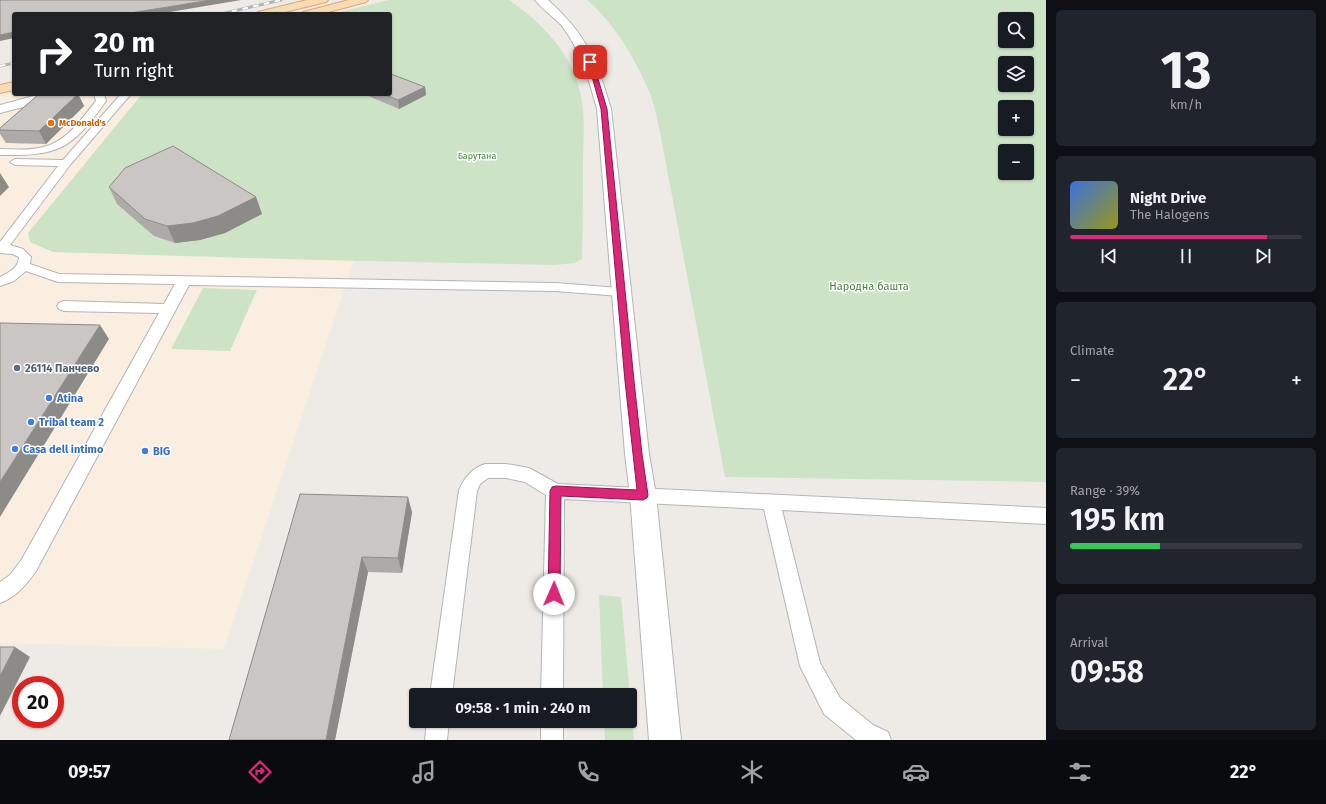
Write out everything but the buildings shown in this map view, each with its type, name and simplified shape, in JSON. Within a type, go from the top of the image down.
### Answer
[{"type":"main road","points":[[271,12],[322,0]]},
{"type":"main road","points":[[314,12],[362,0]]},
{"type":"main road","points":[[0,76],[12,73]]},
{"type":"main road","points":[[0,89],[12,86]]},
{"type":"street","points":[[541,0],[566,23],[580,43],[590,62],[604,109],[620,292],[637,454],[643,495],[665,740]]},
{"type":"street","points":[[3,110],[50,96]]},
{"type":"lane","points":[[0,152],[31,152],[47,150],[62,144],[89,117],[101,101],[100,96]]},
{"type":"lane","points":[[1,248],[66,162],[124,96]]},
{"type":"lane","points":[[0,162],[66,162]]},
{"type":"lane","points":[[0,282],[17,273],[23,266],[25,260],[24,254],[19,250],[1,248]]},
{"type":"lane","points":[[23,266],[58,278],[555,287],[620,292]]},
{"type":"lane","points":[[0,594],[17,581],[29,565],[184,281]]},
{"type":"lane","points":[[64,306],[169,309]]},
{"type":"lane","points":[[442,688],[468,490],[474,479],[485,471],[506,471],[529,475],[556,491],[1046,516]]},
{"type":"lane","points":[[552,688],[556,491]]},
{"type":"lane","points":[[771,501],[810,666],[832,706],[865,734],[880,740]]},
{"type":"lane","points":[[436,740],[437,728]]},
{"type":"lane","points":[[552,728],[552,740]]},
{"type":"shaded area","name":"BIG","points":[[12,94],[12,96],[140,96],[28,233],[30,242],[53,252],[354,260],[224,649],[0,643],[0,97]]},
{"type":"green space","name":"Барутана","points":[[389,0],[509,0],[543,28],[562,51],[570,64],[576,77],[582,101],[584,128],[582,259],[574,263],[555,265],[53,252],[30,242],[28,233],[140,96],[392,96],[392,12],[340,12]]},
{"type":"green space","name":"Народна башта","points":[[587,0],[1046,0],[1046,482],[725,477],[654,106],[649,91],[637,66],[615,30]]},
{"type":"green space","points":[[203,288],[257,290],[230,351],[171,349]]},
{"type":"green space","points":[[599,595],[621,597],[629,688],[603,688]]},
{"type":"green space","points":[[604,728],[633,728],[634,740],[605,740]]},
{"type":"railway","points":[[230,12],[281,0]]},
{"type":"railway","points":[[0,66],[12,63]]},
{"type":"place","name":"McDonald's","points":[[51,123]]},
{"type":"place","name":"26114 Панчево","points":[[17,368]]},
{"type":"place","name":"Atina","points":[[49,398]]},
{"type":"place","name":"Tribal team 2","points":[[31,422]]},
{"type":"place","name":"Casa dell intimo","points":[[15,449]]},
{"type":"place","name":"BIG","points":[[145,451]]},
{"type":"route","points":[[554,594],[556,491],[643,495],[629,381],[610,191],[604,109],[590,62]]}]
